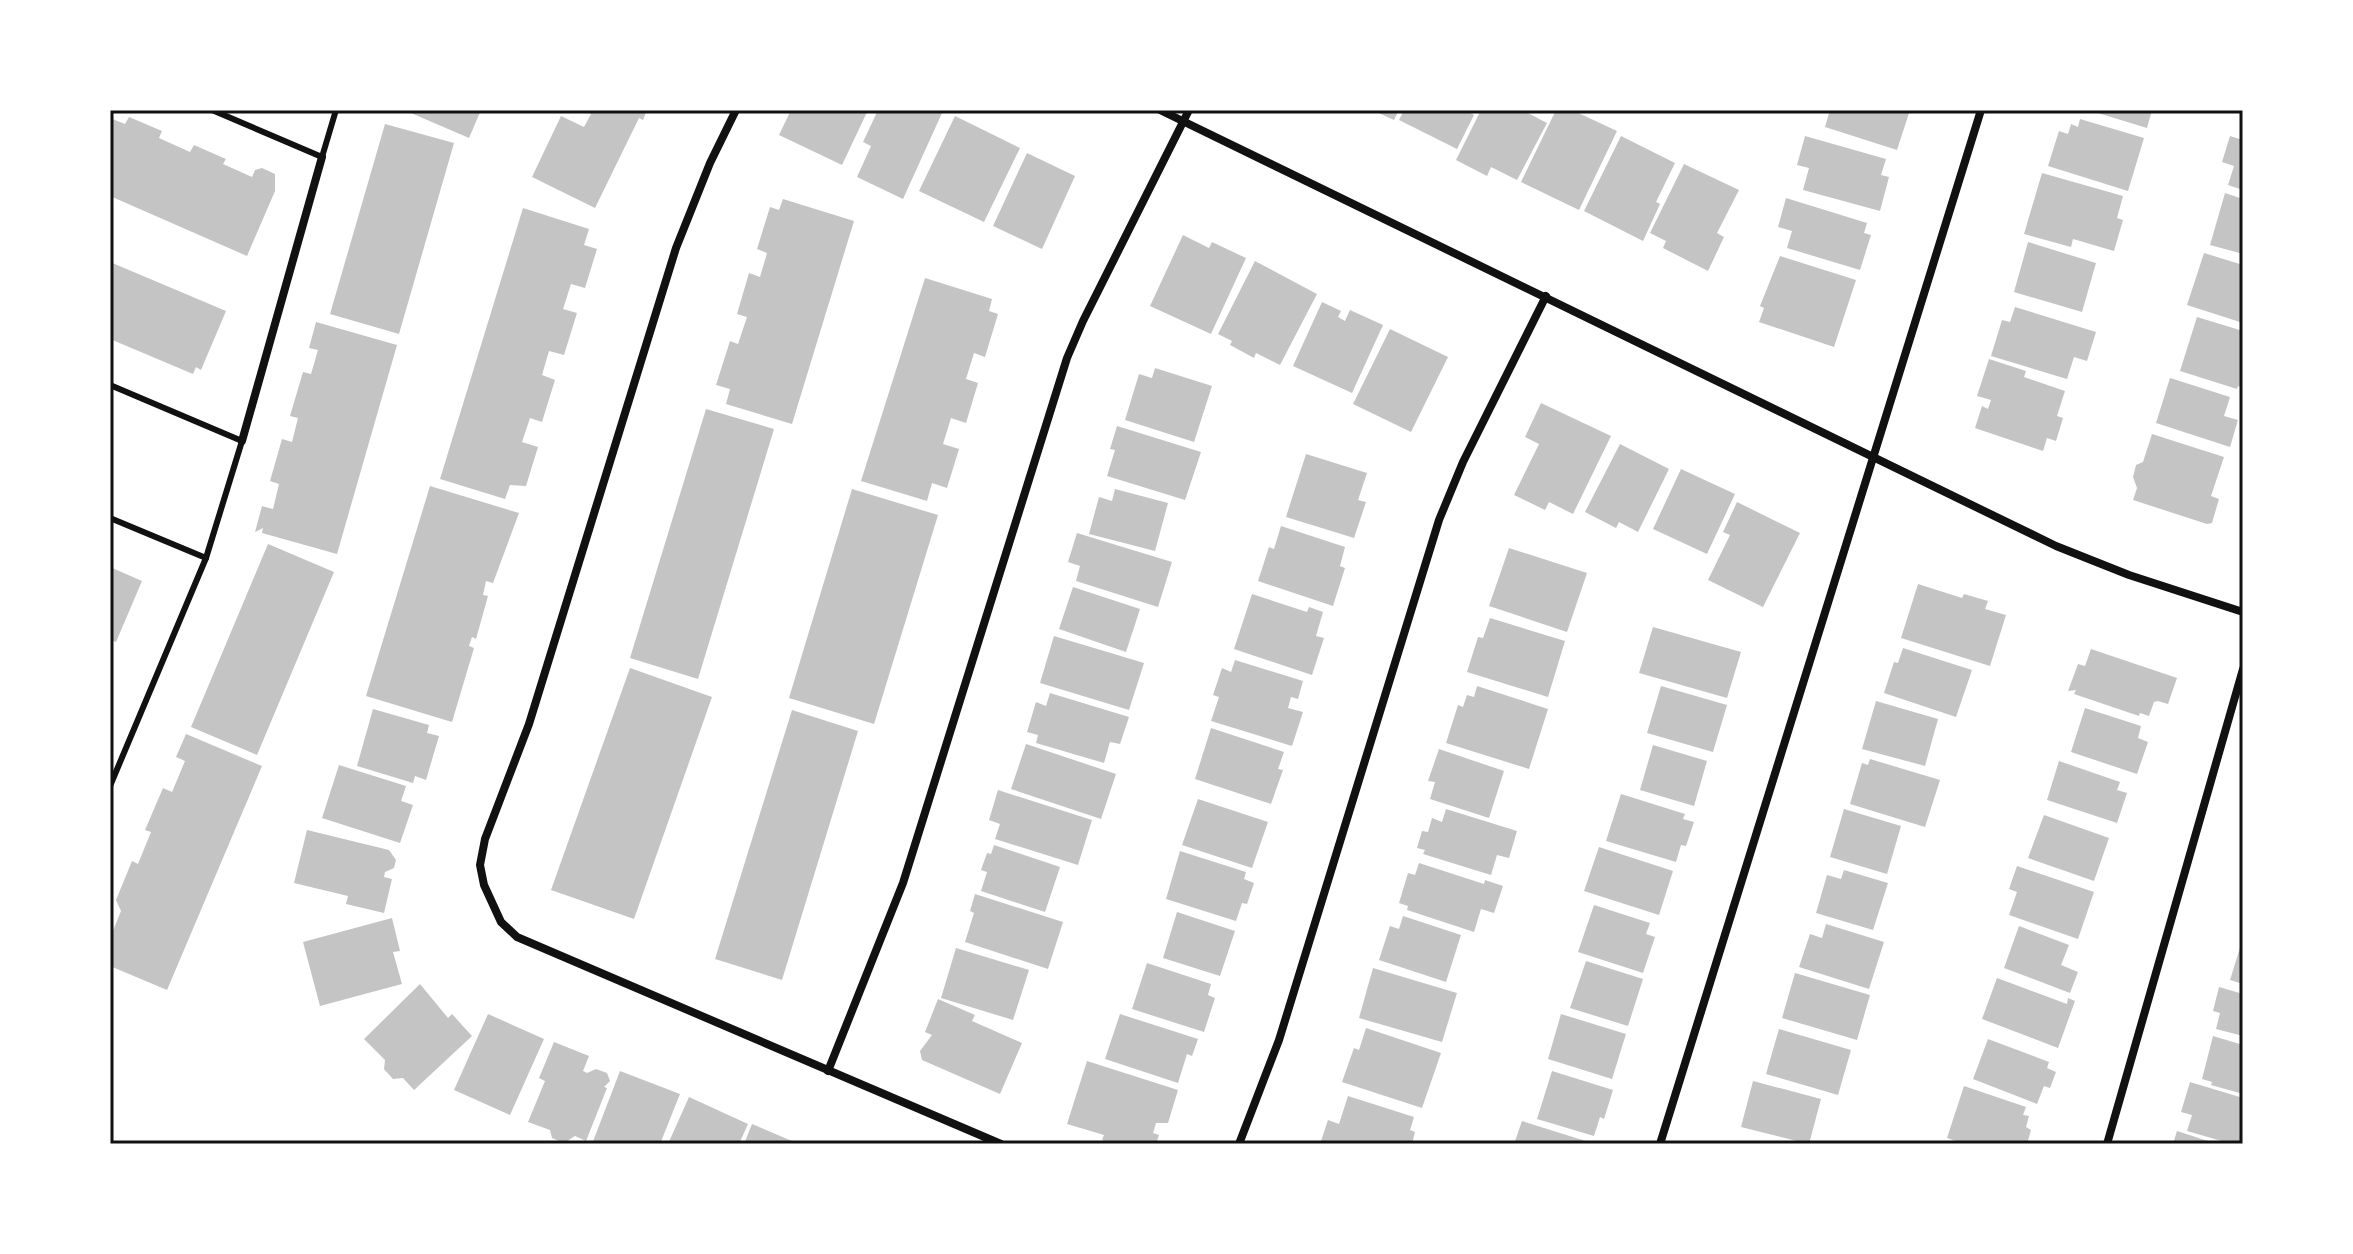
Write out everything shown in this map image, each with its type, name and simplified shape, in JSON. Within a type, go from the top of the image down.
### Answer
[{"type":"street","points":[[736,110],[710,163],[676,248],[529,724],[485,839],[480,865],[491,905],[501,922],[517,937],[1001,1144]]},
{"type":"street","points":[[1160,110],[2056,546],[2129,575],[2243,612]]},
{"type":"street","points":[[828,1071],[894,909],[1067,358],[1189,110]]},
{"type":"street","points":[[1660,1144],[1981,110]]},
{"type":"street","points":[[242,441],[322,157]]},
{"type":"street","points":[[1239,1144],[1279,1040],[1439,520],[1463,462],[1546,296]]},
{"type":"street","points":[[2107,1144],[2243,669]]},
{"type":"lane","points":[[212,110],[322,157],[336,110]]},
{"type":"lane","points":[[110,385],[242,441],[206,558],[110,786]]},
{"type":"lane","points":[[110,518],[206,558]]},
{"type":"building","points":[[404,110],[481,110],[469,138]]},
{"type":"building","points":[[583,110],[647,110],[643,120],[639,118],[595,208],[532,177],[561,116],[584,127],[591,114]]},
{"type":"building","points":[[791,110],[868,110],[842,165],[779,135]]},
{"type":"building","points":[[878,110],[935,110],[942,113],[903,199],[857,177],[871,146],[863,142]]},
{"type":"building","points":[[1372,110],[1399,110],[1394,120]]},
{"type":"building","points":[[1404,110],[1465,110],[1474,115],[1457,149],[1399,120]]},
{"type":"building","points":[[1481,110],[1522,110],[1547,123],[1517,180],[1491,167],[1487,176],[1456,160]]},
{"type":"building","points":[[1556,110],[1572,110],[1617,131],[1579,210],[1521,182]]},
{"type":"building","points":[[1830,110],[1910,110],[1897,150],[1825,127]]},
{"type":"building","points":[[2088,110],[2152,110],[2147,128]]},
{"type":"building","points":[[955,116],[1020,148],[984,222],[919,191]]},
{"type":"building","points":[[129,117],[162,131],[159,138],[190,152],[194,145],[226,159],[223,164],[252,177],[255,170],[262,168],[275,174],[275,191],[247,256],[110,196],[110,118],[125,124]]},
{"type":"building","points":[[2080,119],[2144,138],[2128,191],[2048,166],[2059,131],[2068,134],[2071,124],[2078,127]]},
{"type":"building","points":[[385,124],[454,143],[399,334],[330,314]]},
{"type":"building","points":[[1621,136],[1675,163],[1656,202],[1660,204],[1643,241],[1584,211]]},
{"type":"building","points":[[1805,136],[1886,159],[1881,175],[1889,177],[1880,211],[1803,190],[1809,168],[1797,165]]},
{"type":"building","points":[[2230,136],[2243,140],[2243,190],[2228,185],[2234,166],[2222,162]]},
{"type":"building","points":[[1027,153],[1075,176],[1042,249],[993,226]]},
{"type":"building","points":[[1684,164],[1739,190],[1717,233],[1724,237],[1708,271],[1663,248],[1666,241],[1650,233]]},
{"type":"building","points":[[2042,173],[2123,196],[2117,218],[2123,220],[2114,251],[2073,239],[2071,247],[2024,234]]},
{"type":"building","points":[[2225,193],[2243,199],[2243,254],[2210,245]]},
{"type":"building","points":[[1786,198],[1867,223],[1864,233],[1871,235],[1860,270],[1787,248],[1792,231],[1778,227]]},
{"type":"building","points":[[783,199],[854,221],[792,424],[726,404],[730,389],[716,385],[730,341],[738,344],[747,317],[737,314],[749,273],[760,277],[767,253],[757,249],[770,207],[779,210]]},
{"type":"building","points":[[523,208],[589,229],[584,245],[597,249],[585,288],[571,284],[563,309],[577,313],[564,355],[549,351],[542,375],[555,380],[542,422],[530,418],[522,442],[538,447],[526,486],[510,485],[505,499],[440,479]]},
{"type":"building","points":[[1183,235],[1209,248],[1212,242],[1246,258],[1211,334],[1150,306]]},
{"type":"building","points":[[2028,242],[2096,263],[2082,312],[2014,292]]},
{"type":"building","points":[[2204,253],[2243,265],[2243,323],[2187,305]]},
{"type":"building","points":[[1780,256],[1856,280],[1834,347],[1759,322],[1764,308],[1760,306]]},
{"type":"building","points":[[1255,261],[1317,294],[1280,365],[1256,353],[1254,358],[1230,345],[1232,341],[1218,334]]},
{"type":"building","points":[[110,262],[226,311],[201,370],[196,367],[193,374],[110,339]]},
{"type":"building","points":[[925,278],[992,299],[989,311],[998,314],[985,357],[974,353],[966,379],[978,383],[966,423],[951,418],[943,444],[959,449],[947,488],[932,483],[927,501],[861,481]]},
{"type":"building","points":[[1322,302],[1341,311],[1338,317],[1345,321],[1350,310],[1383,325],[1352,393],[1293,366]]},
{"type":"building","points":[[2015,307],[2096,332],[2087,361],[2074,357],[2067,379],[1991,356],[2002,320],[2010,322]]},
{"type":"building","points":[[2197,317],[2243,331],[2243,388],[2238,386],[2237,389],[2180,371]]},
{"type":"building","points":[[316,322],[397,345],[337,554],[262,533],[263,528],[255,532],[262,506],[273,509],[279,484],[270,481],[282,439],[292,442],[298,418],[290,416],[303,372],[311,374],[318,350],[309,348]]},
{"type":"building","points":[[1390,329],[1448,357],[1411,432],[1353,404]]},
{"type":"building","points":[[1989,359],[2026,371],[2024,377],[2065,391],[2057,416],[2063,418],[2056,441],[2047,438],[2043,451],[1975,428],[1982,406],[1988,409],[1991,400],[1977,396]]},
{"type":"building","points":[[1155,368],[1212,386],[1194,442],[1125,420],[1139,374],[1152,378]]},
{"type":"building","points":[[2170,378],[2230,397],[2224,416],[2238,420],[2230,447],[2156,423]]},
{"type":"building","points":[[1541,403],[1611,436],[1573,514],[1549,502],[1545,510],[1514,495],[1539,444],[1525,437]]},
{"type":"building","points":[[706,409],[774,429],[698,679],[630,658]]},
{"type":"building","points":[[1117,426],[1201,452],[1185,500],[1107,476],[1115,450],[1110,449]]},
{"type":"building","points":[[2152,434],[2224,457],[2211,496],[2219,499],[2212,523],[2133,500],[2137,488],[2133,477],[2136,465],[2143,462]]},
{"type":"building","points":[[1620,444],[1669,469],[1638,532],[1619,522],[1616,528],[1585,512]]},
{"type":"building","points":[[1306,454],[1367,473],[1358,500],[1366,502],[1354,538],[1286,517]]},
{"type":"building","points":[[1681,469],[1735,494],[1707,554],[1653,529]]},
{"type":"building","points":[[430,486],[519,513],[493,583],[486,581],[483,595],[488,596],[476,639],[472,637],[469,646],[474,648],[452,722],[366,696]]},
{"type":"building","points":[[852,489],[938,515],[874,724],[789,698]]},
{"type":"building","points":[[1115,489],[1168,503],[1155,551],[1089,534],[1099,497],[1112,501]]},
{"type":"building","points":[[1737,502],[1800,533],[1763,607],[1708,580],[1730,535],[1723,532]]},
{"type":"building","points":[[1281,526],[1345,547],[1340,566],[1345,568],[1333,606],[1258,581],[1269,547],[1274,549]]},
{"type":"building","points":[[1077,533],[1172,562],[1158,607],[1076,581],[1080,566],[1068,562]]},
{"type":"building","points":[[268,544],[334,572],[257,755],[191,727]]},
{"type":"building","points":[[1509,548],[1587,573],[1567,632],[1489,606]]},
{"type":"building","points":[[110,567],[142,581],[116,642],[110,640]]},
{"type":"building","points":[[1918,584],[1962,598],[1964,594],[1988,601],[1985,609],[2006,615],[1990,666],[1901,638]]},
{"type":"building","points":[[1073,587],[1140,609],[1126,652],[1059,629]]},
{"type":"building","points":[[1252,594],[1307,612],[1309,607],[1323,612],[1316,636],[1324,638],[1312,675],[1234,649]]},
{"type":"building","points":[[1490,618],[1565,641],[1548,697],[1467,672],[1478,637],[1483,638]]},
{"type":"building","points":[[1653,627],[1741,652],[1727,698],[1639,673]]},
{"type":"building","points":[[1054,636],[1144,663],[1129,710],[1040,683]]},
{"type":"building","points":[[1903,648],[1972,670],[1956,717],[1884,693],[1894,662],[1898,663]]},
{"type":"building","points":[[2091,649],[2177,678],[2168,704],[2154,702],[2149,716],[2140,713],[2139,716],[2074,694],[2076,690],[2068,691],[2078,664],[2085,666]]},
{"type":"building","points":[[1235,660],[1303,681],[1298,699],[1291,697],[1288,708],[1303,712],[1292,746],[1211,721],[1219,697],[1213,695],[1222,668],[1231,672]]},
{"type":"building","points":[[630,668],[712,697],[634,919],[551,890]]},
{"type":"building","points":[[1477,686],[1548,709],[1529,769],[1446,743],[1458,705],[1463,707],[1467,695],[1474,697]]},
{"type":"building","points":[[1661,686],[1727,705],[1713,752],[1647,733]]},
{"type":"building","points":[[1050,693],[1129,717],[1120,744],[1110,742],[1104,763],[1036,743],[1038,735],[1027,732],[1036,702],[1046,706]]},
{"type":"building","points":[[1876,701],[1938,719],[1925,766],[1862,749]]},
{"type":"building","points":[[2085,708],[2141,726],[2138,738],[2148,742],[2137,774],[2071,752]]},
{"type":"building","points":[[373,709],[429,725],[427,733],[439,736],[426,780],[415,776],[413,783],[357,766]]},
{"type":"building","points":[[792,710],[858,731],[782,980],[715,959]]},
{"type":"building","points":[[1211,728],[1284,752],[1278,769],[1283,770],[1271,804],[1195,779]]},
{"type":"building","points":[[186,734],[262,766],[167,990],[110,966],[110,938],[121,911],[116,900],[132,861],[138,864],[151,832],[145,830],[163,788],[172,792],[185,761],[176,757]]},
{"type":"building","points":[[1026,744],[1116,774],[1101,819],[1011,789]]},
{"type":"building","points":[[1653,745],[1707,761],[1694,806],[1640,790]]},
{"type":"building","points":[[1439,749],[1504,771],[1489,818],[1430,799],[1435,782],[1428,781]]},
{"type":"building","points":[[1870,759],[1940,780],[1925,827],[1850,804],[1862,763],[1868,765]]},
{"type":"building","points":[[2059,761],[2120,782],[2117,790],[2127,793],[2117,823],[2047,800]]},
{"type":"building","points":[[339,765],[406,786],[401,801],[413,805],[400,843],[322,818]]},
{"type":"building","points":[[998,790],[1092,820],[1078,865],[995,839],[1000,824],[989,820]]},
{"type":"building","points":[[1621,794],[1685,814],[1683,819],[1694,822],[1686,846],[1681,845],[1676,862],[1606,841]]},
{"type":"building","points":[[1198,799],[1268,822],[1252,868],[1182,845]]},
{"type":"building","points":[[1446,809],[1517,831],[1509,858],[1497,855],[1491,875],[1423,854],[1425,850],[1417,848],[1422,831],[1428,832],[1432,818],[1442,822]]},
{"type":"building","points":[[1844,809],[1901,826],[1887,874],[1830,857]]},
{"type":"building","points":[[2044,815],[2109,838],[2094,881],[2028,858]]},
{"type":"building","points":[[307,830],[389,850],[396,860],[394,868],[385,872],[384,877],[392,879],[384,913],[346,904],[348,896],[294,883]]},
{"type":"building","points":[[994,845],[1060,867],[1045,912],[981,891],[987,872],[981,870],[987,853],[991,854]]},
{"type":"building","points":[[1599,847],[1673,871],[1659,915],[1584,891]]},
{"type":"building","points":[[1180,851],[1246,872],[1244,879],[1254,883],[1247,904],[1242,903],[1236,921],[1166,899]]},
{"type":"building","points":[[1419,863],[1484,884],[1485,880],[1503,886],[1494,913],[1481,909],[1474,932],[1407,910],[1408,906],[1399,903],[1408,873],[1415,875]]},
{"type":"building","points":[[2017,866],[2094,892],[2078,939],[2009,915],[2017,892],[2009,889]]},
{"type":"building","points":[[1844,870],[1888,883],[1873,930],[1816,913],[1827,875],[1841,879]]},
{"type":"building","points":[[975,894],[1063,922],[1048,969],[965,942],[974,913],[970,911]]},
{"type":"building","points":[[1594,905],[1650,923],[1646,934],[1655,937],[1643,973],[1578,952]]},
{"type":"building","points":[[1177,912],[1235,931],[1220,976],[1163,958]]},
{"type":"building","points":[[1403,916],[1461,935],[1446,982],[1379,960],[1390,926],[1399,929]]},
{"type":"building","points":[[392,918],[400,951],[393,952],[402,984],[320,1006],[303,942]]},
{"type":"building","points":[[1826,924],[1884,942],[1869,989],[1799,967],[1810,934],[1822,938]]},
{"type":"building","points":[[2019,926],[2069,945],[2061,965],[2078,972],[2070,993],[2004,968]]},
{"type":"building","points":[[2243,938],[2243,984],[2230,980]]},
{"type":"building","points":[[956,948],[1029,970],[1013,1020],[941,998]]},
{"type":"building","points":[[1586,961],[1643,979],[1628,1026],[1570,1008]]},
{"type":"building","points":[[1147,963],[1211,984],[1208,995],[1215,998],[1204,1032],[1132,1009]]},
{"type":"building","points":[[1373,968],[1457,993],[1442,1042],[1359,1018]]},
{"type":"building","points":[[1795,973],[1870,995],[1857,1040],[1782,1018]]},
{"type":"building","points":[[1997,978],[2067,1004],[2068,998],[2075,1001],[2058,1048],[1982,1019]]},
{"type":"building","points":[[420,984],[448,1018],[452,1014],[472,1036],[414,1090],[403,1078],[393,1079],[384,1069],[385,1060],[364,1039]]},
{"type":"building","points":[[2219,987],[2243,994],[2243,1036],[2216,1029],[2220,1013],[2213,1011]]},
{"type":"building","points":[[938,999],[975,1015],[972,1021],[1022,1043],[1000,1094],[922,1060],[920,1051],[932,1035],[925,1032]]},
{"type":"building","points":[[488,1014],[544,1039],[510,1115],[454,1090]]},
{"type":"building","points":[[1120,1014],[1198,1039],[1192,1056],[1187,1054],[1178,1083],[1105,1059]]},
{"type":"building","points":[[1561,1014],[1626,1034],[1612,1079],[1548,1059]]},
{"type":"building","points":[[1366,1028],[1441,1053],[1422,1108],[1342,1082],[1354,1048],[1359,1050]]},
{"type":"building","points":[[1779,1029],[1851,1050],[1838,1095],[1766,1074]]},
{"type":"building","points":[[2213,1036],[2243,1045],[2243,1094],[2211,1085],[2212,1082],[2202,1079]]},
{"type":"building","points":[[1988,1039],[2049,1062],[2047,1068],[2056,1072],[2050,1088],[2044,1086],[2037,1104],[1973,1079]]},
{"type":"building","points":[[554,1042],[589,1056],[583,1071],[587,1073],[596,1069],[607,1073],[610,1081],[604,1087],[607,1088],[586,1141],[575,1136],[564,1143],[552,1138],[550,1130],[528,1122],[545,1081],[539,1078]]},
{"type":"building","points":[[1087,1061],[1178,1090],[1168,1123],[1156,1123],[1153,1133],[1159,1135],[1156,1144],[1115,1144],[1102,1140],[1104,1135],[1067,1124]]},
{"type":"building","points":[[620,1071],[680,1094],[660,1144],[592,1144]]},
{"type":"building","points":[[1552,1071],[1613,1090],[1604,1119],[1600,1117],[1594,1136],[1537,1119]]},
{"type":"building","points":[[1753,1081],[1821,1099],[1809,1144],[1741,1127]]},
{"type":"building","points":[[2190,1082],[2243,1098],[2243,1144],[2232,1144],[2187,1131],[2192,1115],[2181,1112]]},
{"type":"building","points":[[1964,1086],[2026,1107],[2023,1115],[2029,1116],[2026,1127],[2031,1130],[2027,1144],[1964,1144],[1947,1138]]},
{"type":"building","points":[[1348,1096],[1414,1117],[1410,1130],[1415,1132],[1412,1144],[1320,1144],[1328,1120],[1339,1124]]},
{"type":"building","points":[[689,1097],[748,1124],[739,1144],[668,1144]]},
{"type":"building","points":[[1522,1121],[1592,1143],[1592,1144],[1514,1144]]},
{"type":"building","points":[[752,1124],[799,1144],[744,1144]]},
{"type":"building","points":[[2177,1131],[2214,1143],[2214,1144],[2173,1144]]}]
